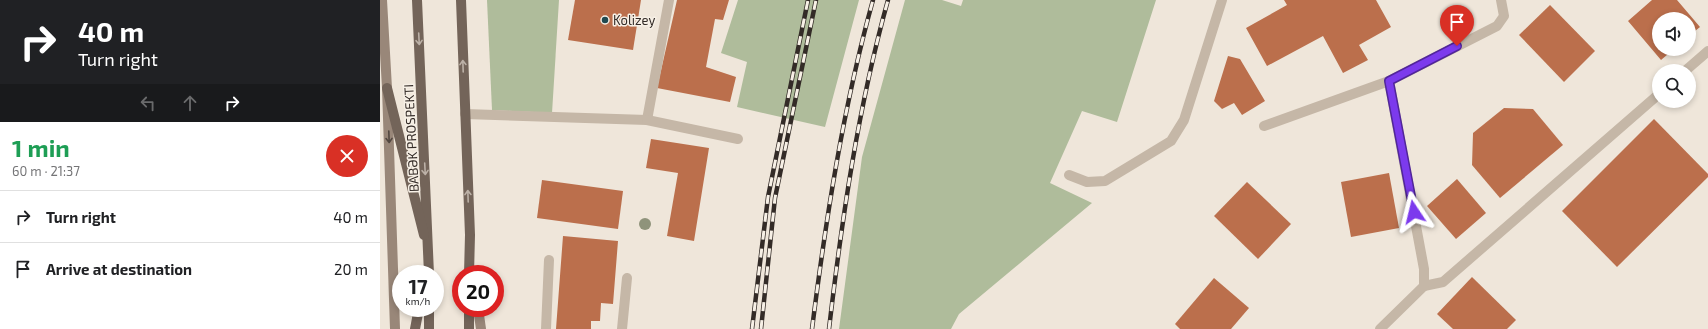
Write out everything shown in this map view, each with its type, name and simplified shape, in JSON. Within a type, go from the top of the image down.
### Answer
[{"type":"main road","name":"BABƏK PROSPEKTI","points":[[382,0],[388,88],[394,329]]},
{"type":"main road","name":"BABƏK PROSPEKTI","points":[[418,0],[430,265]]},
{"type":"main road","points":[[461,0],[470,265]]},
{"type":"main road","points":[[388,88],[430,256],[428,265]]},
{"type":"main road","points":[[470,235],[473,265]]},
{"type":"main road","points":[[415,329],[417,317]]},
{"type":"main road","points":[[429,317],[429,329]]},
{"type":"main road","points":[[469,317],[469,329]]},
{"type":"main road","points":[[479,317],[480,329]]},
{"type":"lane","points":[[647,120],[669,0]]},
{"type":"lane","points":[[1069,175],[1087,182],[1105,181],[1171,141],[1184,120],[1222,0]]},
{"type":"lane","points":[[1264,126],[1389,81],[1497,26],[1504,16],[1501,0]]},
{"type":"lane","points":[[1693,64],[1708,51]]},
{"type":"lane","points":[[1389,81],[1424,269],[1424,286]]},
{"type":"lane","points":[[1380,329],[1424,286],[1443,282],[1652,100]]},
{"type":"lane","points":[[465,114],[647,120],[738,139]]},
{"type":"lane","points":[[546,329],[549,260]]},
{"type":"lane","points":[[622,329],[627,278]]},
{"type":"green space","points":[[487,0],[559,0],[552,113],[492,110]]},
{"type":"green space","points":[[738,0],[859,0],[825,127],[737,107],[747,62],[721,53]]},
{"type":"green space","points":[[905,0],[942,0],[961,6],[963,0],[1156,0],[1117,122],[1082,111],[1050,183],[1092,203],[959,314],[951,329],[839,329],[862,157]]},
{"type":"building","name":"Kolizey","points":[[575,0],[641,0],[633,50],[568,40]]},
{"type":"building","points":[[677,0],[729,0],[723,20],[715,19],[706,67],[736,77],[730,102],[657,88]]},
{"type":"building","points":[[1284,0],[1376,0],[1391,27],[1359,45],[1368,60],[1343,73],[1323,36],[1267,66],[1246,28],[1287,5]]},
{"type":"building","points":[[1652,0],[1677,0],[1687,12],[1652,12],[1652,49],[1628,21]]},
{"type":"building","points":[[1550,5],[1595,51],[1564,82],[1519,35]]},
{"type":"building","points":[[1696,22],[1700,27],[1696,30]]},
{"type":"building","points":[[1228,56],[1240,59],[1265,101],[1242,115],[1234,103],[1222,109],[1214,101]]},
{"type":"building","points":[[1658,56],[1666,56],[1661,60]]},
{"type":"building","points":[[1504,108],[1533,109],[1563,145],[1500,198],[1472,165],[1473,133]]},
{"type":"building","points":[[1654,119],[1708,174],[1708,177],[1617,267],[1562,211]]},
{"type":"building","points":[[651,139],[709,148],[694,241],[667,236],[678,173],[646,168]]},
{"type":"building","points":[[1389,173],[1399,228],[1351,237],[1341,182]]},
{"type":"building","points":[[1457,179],[1486,213],[1456,239],[1427,206]]},
{"type":"building","points":[[542,180],[623,191],[618,229],[537,218]]},
{"type":"building","points":[[1247,182],[1291,224],[1258,259],[1214,216]]},
{"type":"building","points":[[563,236],[618,241],[613,304],[601,303],[600,321],[591,321],[591,329],[556,329]]},
{"type":"building","points":[[1472,277],[1516,320],[1507,329],[1453,329],[1437,314]]},
{"type":"building","points":[[1214,278],[1249,308],[1231,329],[1180,329],[1175,324]]},
{"type":"railway","points":[[752,329],[768,197],[808,0]]},
{"type":"railway","points":[[761,329],[775,198],[816,0]]},
{"type":"railway","points":[[812,329],[836,163],[862,41],[873,0]]},
{"type":"railway","points":[[829,329],[839,246],[852,163],[868,81],[888,0]]},
{"type":"place","name":"Kolizey","points":[[605,20]]},
{"type":"route","points":[[1414,212],[1396,111],[1389,81],[1457,46]]}]
